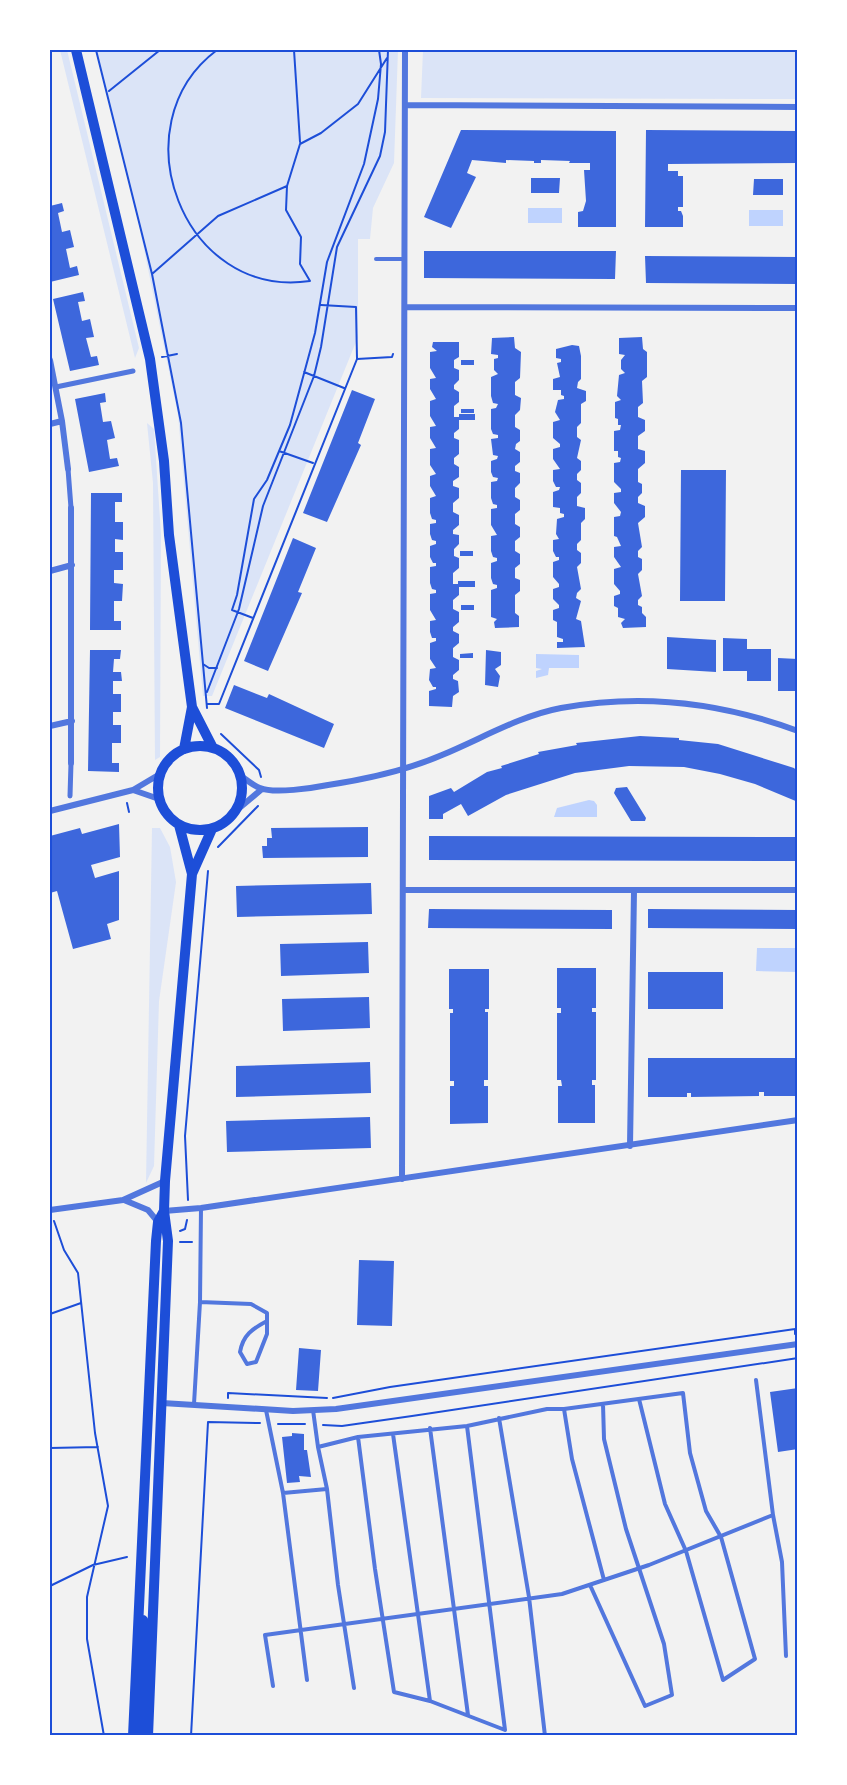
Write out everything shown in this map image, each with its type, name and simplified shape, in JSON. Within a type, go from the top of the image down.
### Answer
[{"type":"main road","points":[[76,50],[150,359],[164,461],[169,535],[192,706],[213,748]]},
{"type":"main road","points":[[183,749],[192,706]]},
{"type":"main road","points":[[192,746],[213,748],[231,758],[241,776],[242,796],[237,810],[228,820],[212,829],[179,825],[165,813],[159,799],[160,774],[165,763],[183,749],[192,746]]},
{"type":"main road","points":[[179,825],[192,874]]},
{"type":"main road","points":[[148,1736],[168,1241],[164,1211],[165,1181],[192,874],[212,829]]},
{"type":"main road","points":[[133,1736],[158,1222],[164,1211]]},
{"type":"main road","points":[[144,1498],[152,1480],[156,1416],[162,1403],[157,1388],[160,1307],[154,1296]]},
{"type":"main road","points":[[140,1599],[145,1633],[141,1736]]},
{"type":"street","points":[[402,1179],[405,50]]},
{"type":"street","points":[[405,105],[798,107]]},
{"type":"street","points":[[405,307],[798,308]]},
{"type":"street","points":[[50,360],[62,421],[71,494],[70,796]]},
{"type":"street","points":[[56,387],[134,371]]},
{"type":"street","points":[[50,424],[62,421]]},
{"type":"street","points":[[50,571],[72,565]]},
{"type":"street","points":[[241,776],[261,789],[311,788],[402,770],[510,724],[558,709],[606,701],[658,700],[700,704],[733,710],[798,731]]},
{"type":"street","points":[[50,726],[72,721]]},
{"type":"street","points":[[50,811],[133,790],[160,774]]},
{"type":"street","points":[[237,810],[261,789]]},
{"type":"street","points":[[133,790],[159,799]]},
{"type":"street","points":[[403,890],[798,891]]},
{"type":"street","points":[[630,1146],[634,891]]},
{"type":"street","points":[[164,1211],[201,1208],[798,1120]]},
{"type":"street","points":[[50,1210],[123,1200],[165,1181]]},
{"type":"street","points":[[123,1200],[148,1210],[158,1222]]},
{"type":"street","points":[[162,1403],[313,1410],[798,1344]]},
{"type":"lane","points":[[376,259],[405,259]]},
{"type":"lane","points":[[194,1404],[200,1302],[201,1208]]},
{"type":"lane","points":[[200,1302],[251,1304],[267,1313],[267,1321],[267,1334],[256,1362],[247,1364],[240,1352],[242,1339],[253,1328],[267,1321]]},
{"type":"lane","points":[[756,1380],[773,1515],[782,1563],[786,1656]]},
{"type":"lane","points":[[318,1447],[358,1437],[466,1426],[547,1409],[564,1409],[683,1393],[690,1453],[706,1510],[721,1537],[755,1659],[723,1680],[686,1551],[665,1504],[639,1399]]},
{"type":"lane","points":[[590,1585],[645,1706],[672,1695],[664,1644],[626,1528],[604,1439],[603,1404]]},
{"type":"lane","points":[[266,1409],[283,1493],[307,1680]]},
{"type":"lane","points":[[564,1409],[574,1470],[604,1580]]},
{"type":"lane","points":[[313,1410],[327,1489],[354,1688]]},
{"type":"lane","points":[[499,1418],[529,1597],[545,1736]]},
{"type":"lane","points":[[358,1437],[394,1692],[430,1701],[505,1730],[466,1426]]},
{"type":"lane","points":[[430,1428],[468,1715]]},
{"type":"lane","points":[[393,1434],[430,1701]]},
{"type":"lane","points":[[283,1493],[327,1489]]},
{"type":"lane","points":[[273,1686],[265,1635],[562,1594],[686,1551],[773,1515]]},
{"type":"path","points":[[107,92],[160,50]]},
{"type":"path","points":[[218,50],[193,75],[181,97],[171,125],[169,167],[174,192],[187,222],[207,246],[238,270],[264,279],[292,284],[310,281],[300,264],[301,237],[286,210],[287,186],[300,144],[294,50]]},
{"type":"path","points":[[253,618],[232,610],[237,596],[254,499],[267,480],[290,425],[320,305],[327,262],[364,164],[378,99],[381,64],[379,50]]},
{"type":"path","points":[[206,694],[238,611],[255,532],[314,376],[336,247],[380,156],[385,132],[388,50]]},
{"type":"path","points":[[300,144],[321,133],[358,104],[381,64],[388,57]]},
{"type":"path","points":[[152,274],[218,216],[287,186]]},
{"type":"path","points":[[219,704],[357,358],[356,307],[320,305]]},
{"type":"path","points":[[357,358],[392,357],[397,343],[405,336]]},
{"type":"path","points":[[160,357],[177,354]]},
{"type":"path","points":[[304,372],[344,388]]},
{"type":"path","points":[[279,450],[314,464]]},
{"type":"path","points":[[203,664],[209,668],[217,668]]},
{"type":"path","points":[[207,704],[209,716]]},
{"type":"path","points":[[218,730],[259,770],[261,778]]},
{"type":"path","points":[[215,850],[256,810],[261,799]]},
{"type":"path","points":[[188,1197],[185,1136],[209,867]]},
{"type":"path","points":[[50,1210],[64,1250],[78,1274],[108,1506],[87,1597],[87,1639],[104,1736]]},
{"type":"path","points":[[174,1231],[183,1231],[187,1226]]},
{"type":"path","points":[[174,1241],[196,1242]]},
{"type":"path","points":[[50,1314],[82,1303]]},
{"type":"path","points":[[227,1422],[228,1393],[331,1398],[390,1387],[795,1329]]},
{"type":"path","points":[[50,1448],[99,1447]]},
{"type":"path","points":[[50,1586],[93,1565],[127,1557]]},
{"type":"shaded area","points":[[60,50],[67,50],[139,348],[135,358]]},
{"type":"shaded area","points":[[96,50],[398,50],[394,163],[373,208],[370,239],[358,239],[358,337],[212,696],[203,696],[178,415],[139,225]]},
{"type":"shaded area","points":[[423,50],[797,50],[797,99],[421,98]]},
{"type":"shaded area","points":[[147,423],[154,429],[161,534],[160,757],[155,760],[153,483]]},
{"type":"shaded area","points":[[152,828],[160,828],[170,847],[176,882],[159,1001],[154,1166],[146,1183]]},
{"type":"water","points":[[528,208],[562,208],[562,223],[528,223]]},
{"type":"water","points":[[749,210],[783,210],[783,226],[749,226]]},
{"type":"water","points":[[536,654],[579,655],[579,668],[549,668],[548,675],[536,678],[536,671],[542,669],[536,668]]},
{"type":"water","points":[[589,800],[594,801],[597,805],[597,817],[554,817],[557,808]]},
{"type":"water","points":[[757,948],[797,948],[797,972],[756,971]]},
{"type":"building","points":[[461,130],[616,131],[616,227],[578,227],[578,212],[583,211],[586,201],[584,170],[590,170],[590,163],[569,163],[570,161],[541,160],[541,163],[534,163],[534,161],[506,160],[506,163],[472,160],[467,173],[476,177],[451,228],[424,217]]},
{"type":"building","points":[[646,130],[798,131],[798,163],[668,164],[668,171],[678,171],[678,176],[683,176],[683,207],[678,207],[678,211],[681,211],[683,216],[683,227],[645,227]]},
{"type":"building","points":[[531,178],[560,178],[559,193],[531,193]]},
{"type":"building","points":[[754,179],[783,179],[783,195],[753,195]]},
{"type":"building","points":[[62,203],[64,211],[58,213],[62,232],[70,230],[74,247],[66,249],[70,268],[77,266],[79,275],[50,282],[50,206]]},
{"type":"building","points":[[424,251],[616,251],[615,279],[424,278]]},
{"type":"building","points":[[645,256],[798,257],[798,284],[646,283]]},
{"type":"building","points":[[83,292],[85,301],[78,302],[82,321],[90,319],[94,337],[86,338],[91,357],[97,356],[99,365],[70,371],[53,299]]},
{"type":"building","points":[[514,337],[515,348],[521,352],[520,378],[515,382],[515,395],[521,398],[520,410],[515,415],[515,427],[520,430],[520,441],[516,444],[515,449],[520,452],[520,462],[515,466],[515,471],[520,473],[520,483],[515,488],[515,497],[520,500],[520,510],[515,514],[515,524],[520,527],[520,537],[515,541],[515,551],[520,554],[520,564],[515,568],[515,578],[520,580],[520,591],[515,595],[515,613],[519,616],[519,627],[495,628],[494,622],[497,619],[491,617],[491,590],[497,588],[497,585],[493,584],[491,578],[491,563],[497,561],[497,558],[493,557],[491,551],[491,536],[497,535],[491,525],[491,509],[497,508],[497,505],[493,504],[491,498],[491,482],[497,481],[498,478],[493,477],[491,461],[497,459],[498,456],[493,455],[491,439],[498,438],[498,435],[493,434],[491,429],[491,409],[496,408],[498,404],[493,403],[491,396],[491,377],[498,374],[494,370],[494,359],[498,358],[498,355],[491,354],[492,338]]},
{"type":"building","points":[[642,337],[643,349],[647,352],[647,377],[642,381],[643,403],[638,407],[638,417],[645,420],[645,431],[638,436],[638,449],[645,451],[645,463],[638,469],[638,482],[642,484],[642,493],[638,497],[638,503],[645,506],[645,517],[638,523],[642,547],[638,551],[638,557],[642,559],[642,570],[638,574],[642,596],[638,600],[638,605],[642,607],[642,613],[646,617],[646,627],[623,628],[621,623],[625,619],[618,617],[618,608],[614,606],[614,596],[620,594],[620,591],[614,584],[614,569],[621,567],[614,557],[614,547],[621,546],[617,537],[614,536],[614,517],[620,516],[621,512],[614,503],[614,493],[621,492],[614,482],[614,463],[620,462],[621,458],[618,457],[618,451],[614,451],[614,431],[620,430],[621,425],[618,425],[618,419],[615,418],[615,402],[621,400],[617,396],[619,375],[625,373],[621,369],[621,360],[625,355],[619,354],[619,338]]},
{"type":"building","points":[[433,342],[459,342],[459,357],[454,360],[454,368],[459,370],[459,380],[454,385],[454,389],[459,392],[459,402],[454,406],[454,417],[459,417],[459,414],[475,414],[475,420],[459,420],[459,429],[454,433],[454,438],[459,440],[459,454],[454,458],[454,464],[459,467],[459,477],[453,481],[453,486],[459,488],[459,498],[453,503],[453,512],[459,515],[459,525],[453,530],[453,534],[459,535],[459,544],[454,549],[454,556],[459,558],[459,568],[453,573],[453,584],[458,584],[458,581],[475,581],[475,587],[459,587],[459,595],[453,600],[453,609],[459,612],[459,622],[453,627],[453,631],[459,634],[459,643],[453,648],[453,657],[459,660],[459,670],[453,675],[453,679],[458,681],[459,692],[453,696],[452,707],[429,706],[429,691],[436,689],[429,680],[430,669],[436,668],[430,659],[430,643],[436,641],[430,632],[430,621],[436,620],[430,610],[430,594],[436,593],[430,583],[430,567],[436,566],[430,557],[430,546],[436,544],[430,534],[430,524],[436,523],[430,513],[430,498],[436,496],[430,486],[430,476],[436,474],[430,465],[430,449],[436,448],[430,438],[430,427],[436,426],[430,416],[430,401],[436,399],[430,389],[430,379],[436,378],[430,368],[430,352],[437,351],[432,347]]},
{"type":"building","points":[[572,345],[579,346],[581,356],[581,379],[577,388],[586,391],[586,401],[581,404],[581,423],[577,427],[577,437],[581,440],[577,458],[581,461],[581,470],[577,474],[577,480],[581,483],[581,493],[577,497],[577,506],[585,508],[585,519],[581,523],[581,540],[577,544],[577,550],[581,553],[581,563],[577,567],[581,589],[576,598],[581,601],[576,619],[581,621],[585,647],[557,648],[557,642],[563,642],[563,639],[557,637],[557,622],[553,620],[553,610],[559,608],[559,605],[553,599],[553,589],[559,587],[559,584],[553,577],[553,562],[559,560],[559,557],[556,557],[553,551],[553,540],[559,539],[556,534],[557,519],[564,517],[564,514],[560,513],[560,508],[553,507],[553,492],[559,490],[560,487],[556,487],[553,481],[553,470],[560,469],[553,459],[553,449],[560,447],[560,444],[553,438],[553,422],[560,420],[555,412],[558,400],[564,399],[564,396],[561,395],[561,390],[553,390],[553,379],[560,377],[557,363],[561,362],[561,359],[556,358],[556,349]]},
{"type":"building","points":[[461,360],[474,360],[474,365],[461,365]]},
{"type":"building","points":[[352,390],[375,399],[358,443],[361,445],[327,522],[303,513]]},
{"type":"building","points":[[105,393],[106,402],[100,403],[103,422],[111,421],[115,438],[107,440],[110,459],[117,458],[119,466],[89,472],[75,399]]},
{"type":"building","points":[[461,409],[474,409],[474,413],[461,413]]},
{"type":"building","points":[[681,470],[726,470],[725,601],[680,601]]},
{"type":"building","points":[[91,493],[122,493],[122,502],[115,502],[115,522],[123,522],[123,540],[115,539],[115,552],[123,552],[123,570],[114,570],[114,583],[123,584],[122,601],[114,601],[114,621],[121,621],[121,630],[90,630]]},
{"type":"building","points":[[293,538],[316,548],[298,592],[302,593],[268,671],[244,661]]},
{"type":"building","points":[[460,551],[473,551],[473,556],[460,556]]},
{"type":"building","points":[[461,605],[474,605],[474,610],[461,610]]},
{"type":"building","points":[[667,637],[716,640],[716,672],[667,669]]},
{"type":"building","points":[[723,638],[747,639],[747,649],[771,649],[771,681],[747,681],[747,671],[723,671]]},
{"type":"building","points":[[90,650],[121,650],[120,659],[114,659],[113,672],[121,672],[122,681],[113,681],[113,694],[121,694],[121,712],[113,712],[113,725],[121,725],[121,743],[112,743],[112,763],[119,763],[119,772],[88,771]]},
{"type":"building","points":[[486,650],[501,652],[501,665],[495,669],[500,676],[498,687],[485,685]]},
{"type":"building","points":[[473,653],[473,658],[460,658],[460,654]]},
{"type":"building","points":[[778,658],[798,659],[798,691],[778,691]]},
{"type":"building","points":[[234,685],[267,698],[269,694],[334,724],[324,748],[225,708]]},
{"type":"building","points":[[640,736],[679,738],[679,740],[718,744],[794,768],[798,772],[798,802],[755,784],[720,774],[684,767],[629,766],[575,773],[506,795],[468,816],[461,804],[443,814],[443,819],[429,819],[429,796],[451,788],[454,792],[487,772],[502,768],[501,766],[539,754],[538,752],[577,745],[576,743]]},
{"type":"building","points":[[627,787],[646,818],[645,821],[631,821],[614,793],[616,788]]},
{"type":"building","points":[[119,824],[120,857],[91,865],[95,878],[119,871],[119,920],[107,924],[111,939],[73,949],[57,891],[50,893],[50,836],[80,828],[82,834]]},
{"type":"building","points":[[368,827],[368,857],[263,858],[262,846],[267,846],[267,838],[272,838],[271,828]]},
{"type":"building","points":[[429,836],[798,837],[798,861],[429,860]]},
{"type":"building","points":[[371,883],[372,914],[237,917],[236,886]]},
{"type":"building","points":[[429,909],[612,910],[612,929],[428,928]]},
{"type":"building","points":[[648,909],[798,910],[798,929],[648,928]]},
{"type":"building","points":[[368,942],[369,973],[281,976],[280,944]]},
{"type":"building","points":[[557,968],[596,968],[596,1008],[592,1008],[592,1012],[596,1012],[596,1080],[592,1080],[592,1085],[595,1085],[595,1123],[558,1123],[558,1086],[562,1086],[561,1080],[557,1080],[557,1013],[561,1013],[561,1008],[557,1008]]},
{"type":"building","points":[[449,969],[489,969],[489,1009],[485,1009],[485,1012],[488,1012],[488,1080],[484,1080],[484,1086],[488,1086],[488,1123],[450,1124],[450,1086],[454,1086],[454,1081],[450,1081],[450,1013],[453,1013],[453,1009],[449,1009]]},
{"type":"building","points":[[648,972],[723,972],[723,1009],[648,1009]]},
{"type":"building","points":[[369,997],[370,1028],[283,1031],[282,999]]},
{"type":"building","points":[[648,1058],[798,1058],[798,1096],[764,1096],[764,1092],[759,1092],[759,1096],[691,1097],[691,1093],[687,1093],[687,1097],[648,1097]]},
{"type":"building","points":[[370,1062],[371,1093],[236,1097],[236,1066]]},
{"type":"building","points":[[370,1117],[371,1148],[227,1152],[226,1121]]},
{"type":"building","points":[[359,1260],[394,1261],[392,1326],[357,1325]]},
{"type":"building","points":[[299,1348],[321,1350],[318,1391],[296,1390]]},
{"type":"building","points":[[798,1388],[798,1449],[778,1452],[770,1392]]},
{"type":"building","points":[[292,1433],[304,1434],[304,1450],[307,1450],[311,1477],[299,1476],[300,1482],[287,1483],[282,1437],[292,1436]]}]
